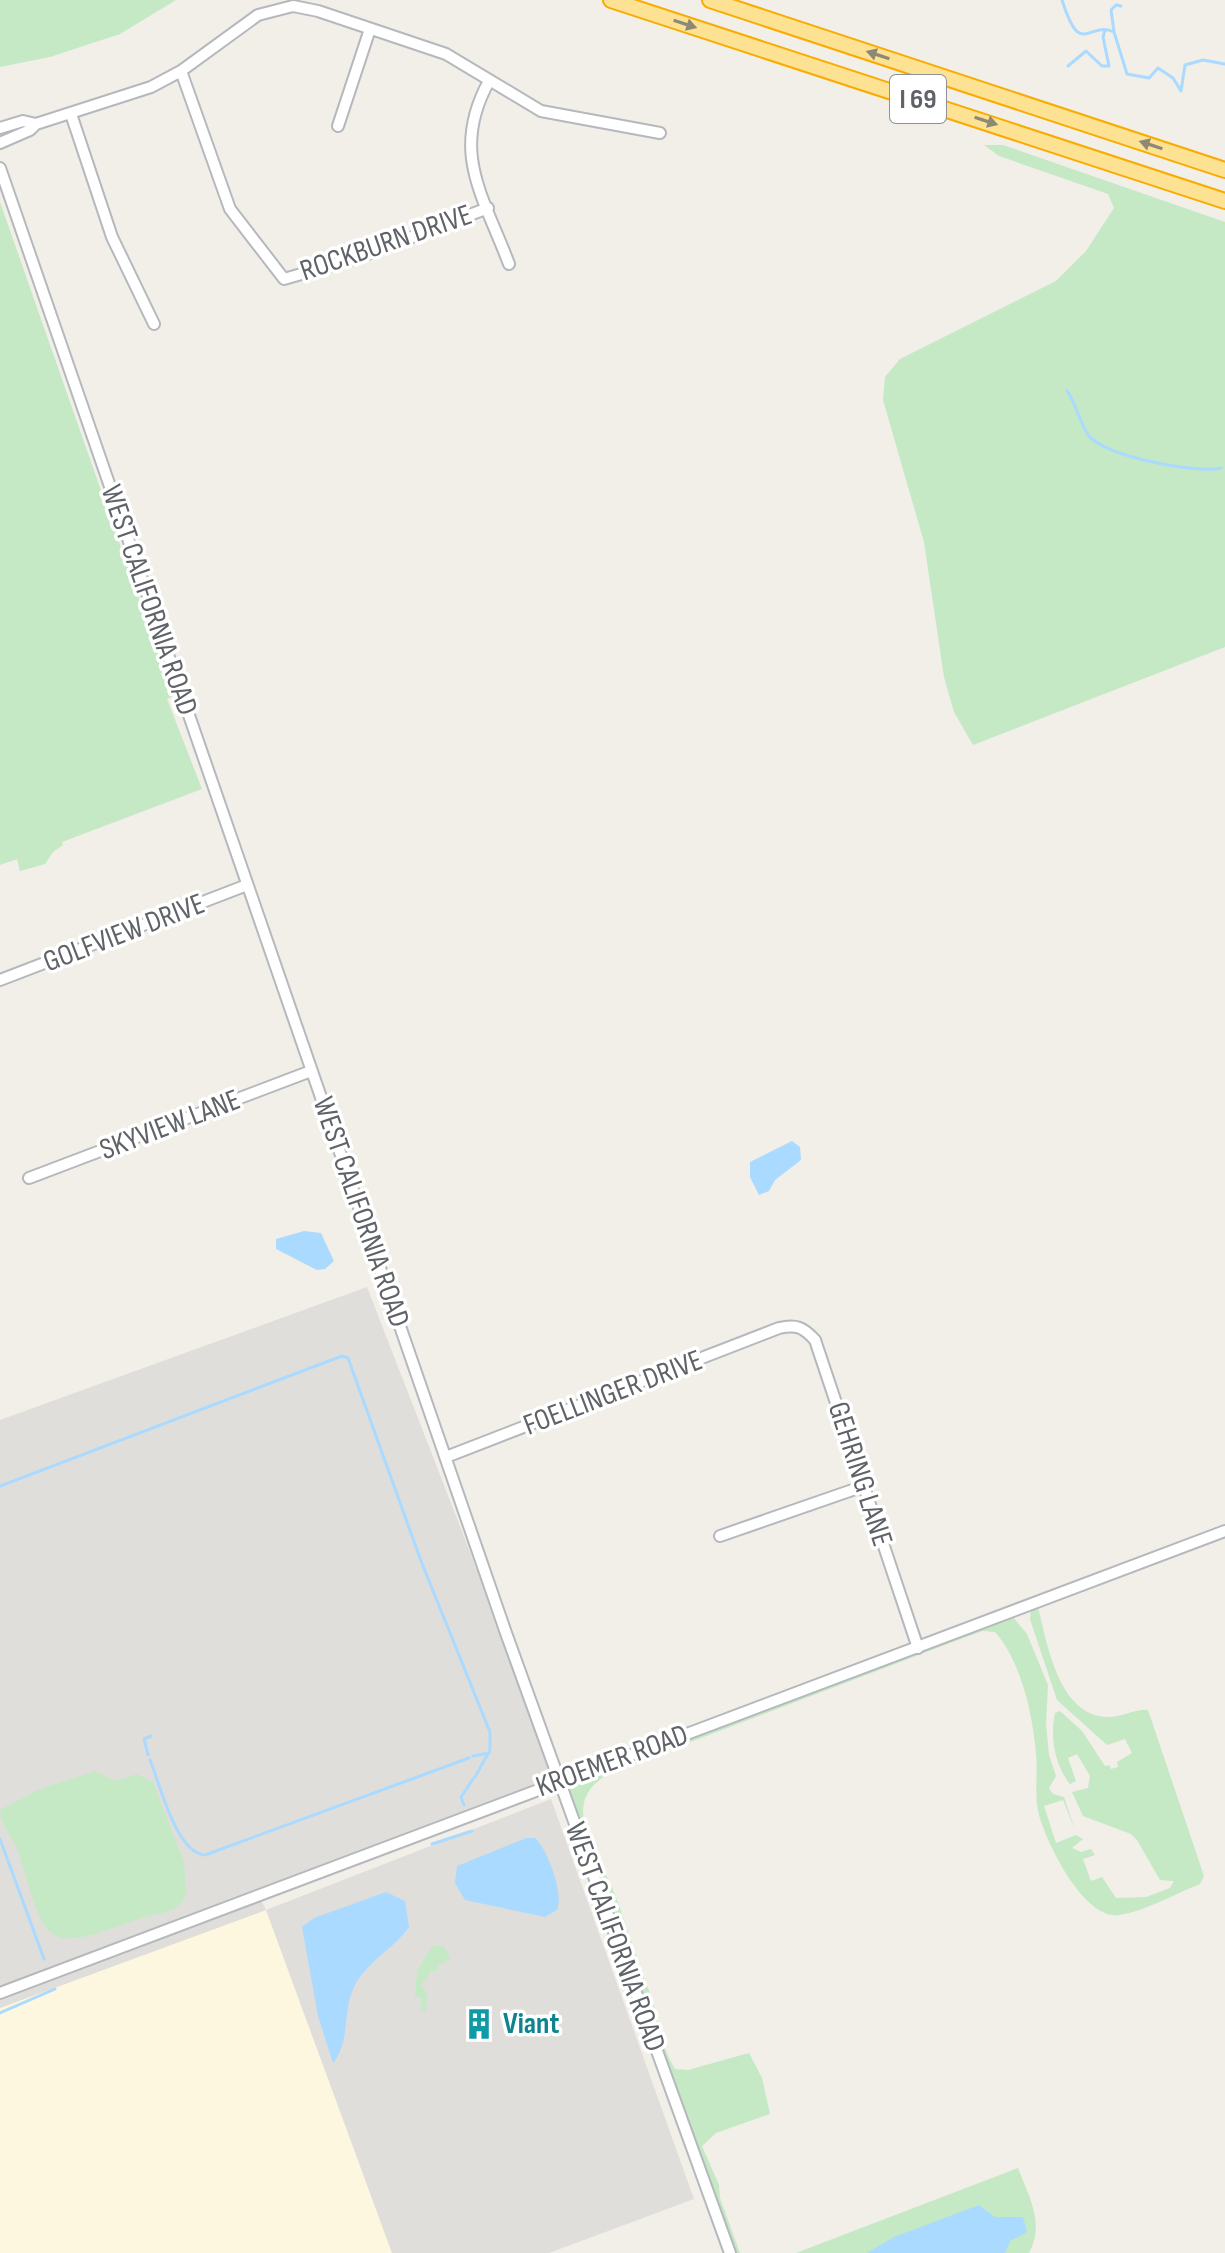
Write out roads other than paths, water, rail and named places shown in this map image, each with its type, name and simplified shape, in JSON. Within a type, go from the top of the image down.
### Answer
[{"type":"highway","name":"I 69","points":[[611,0],[1225,201]]},
{"type":"highway","name":"I 69","points":[[710,0],[1225,170]]},
{"type":"street","points":[[0,128],[23,121],[36,124],[151,87],[181,71],[258,15],[284,6],[303,7],[446,54],[530,107],[551,115],[660,133]]},
{"type":"street","points":[[338,126],[370,29]]},
{"type":"street","name":"ROCKBURN DRIVE","points":[[181,71],[230,209],[284,279],[357,258],[488,208]]},
{"type":"street","points":[[489,81],[471,119],[468,144],[472,168],[509,264]]},
{"type":"street","points":[[71,114],[112,237],[154,324]]},
{"type":"street","points":[[0,143],[30,130],[36,124]]},
{"type":"street","name":"WEST CALIFORNIA ROAD","points":[[0,168],[559,1781],[730,2253]]},
{"type":"street","name":"GOLFVIEW DRIVE","points":[[0,980],[247,885]]},
{"type":"street","name":"SKYVIEW LANE","points":[[29,1178],[311,1071]]},
{"type":"street","name":"GEHRING LANE","points":[[779,1328],[793,1325],[805,1329],[815,1340],[918,1648]]},
{"type":"street","name":"FOELLINGER DRIVE","points":[[446,1457],[779,1328]]},
{"type":"street","points":[[720,1536],[864,1486]]},
{"type":"street","name":"KROEMER ROAD","points":[[0,1993],[1225,1531]]},
{"type":"water","points":[[792,1141],[800,1147],[801,1160],[775,1180],[769,1191],[759,1195],[750,1177],[750,1162]]},
{"type":"water","points":[[304,1231],[321,1233],[334,1261],[325,1269],[317,1270],[276,1249],[276,1239]]},
{"type":"water","points":[[526,1838],[535,1838],[550,1862],[557,1883],[557,1910],[545,1917],[465,1900],[455,1883],[457,1866]]},
{"type":"water","points":[[386,1892],[405,1901],[409,1927],[359,1978],[350,1997],[342,2045],[333,2063],[318,2016],[302,1927],[314,1918]]},
{"type":"water","points":[[979,2205],[995,2217],[1023,2217],[1027,2232],[1010,2241],[1005,2253],[867,2253],[894,2237]]},
{"type":"waterway","points":[[1062,0],[1074,29],[1080,33],[1098,30],[1114,32],[1127,74],[1149,78],[1158,68],[1173,78],[1181,91],[1185,65],[1203,60],[1225,64]]},
{"type":"waterway","points":[[1114,32],[1111,10],[1116,5],[1121,6]]},
{"type":"waterway","points":[[1068,66],[1086,51],[1102,66],[1109,66],[1103,37],[1105,30]]},
{"type":"waterway","points":[[1067,391],[1086,431],[1098,443],[1152,462],[1192,468],[1221,468]]},
{"type":"waterway","points":[[0,1486],[342,1356],[348,1358],[421,1561],[490,1732],[490,1750],[475,1777]]},
{"type":"waterway","points":[[148,1755],[144,1739],[151,1736]]},
{"type":"waterway","points":[[473,1756],[489,1753]]},
{"type":"waterway","points":[[150,1760],[177,1830],[186,1843],[205,1855],[469,1758]]},
{"type":"waterway","points":[[464,1805],[461,1797],[473,1779]]},
{"type":"waterway","points":[[432,1844],[472,1831]]},
{"type":"waterway","points":[[0,1839],[44,1959]]},
{"type":"waterway","points":[[0,2013],[55,1989]]},
{"type":"place","name":"Viant","points":[[479,2024]]}]
